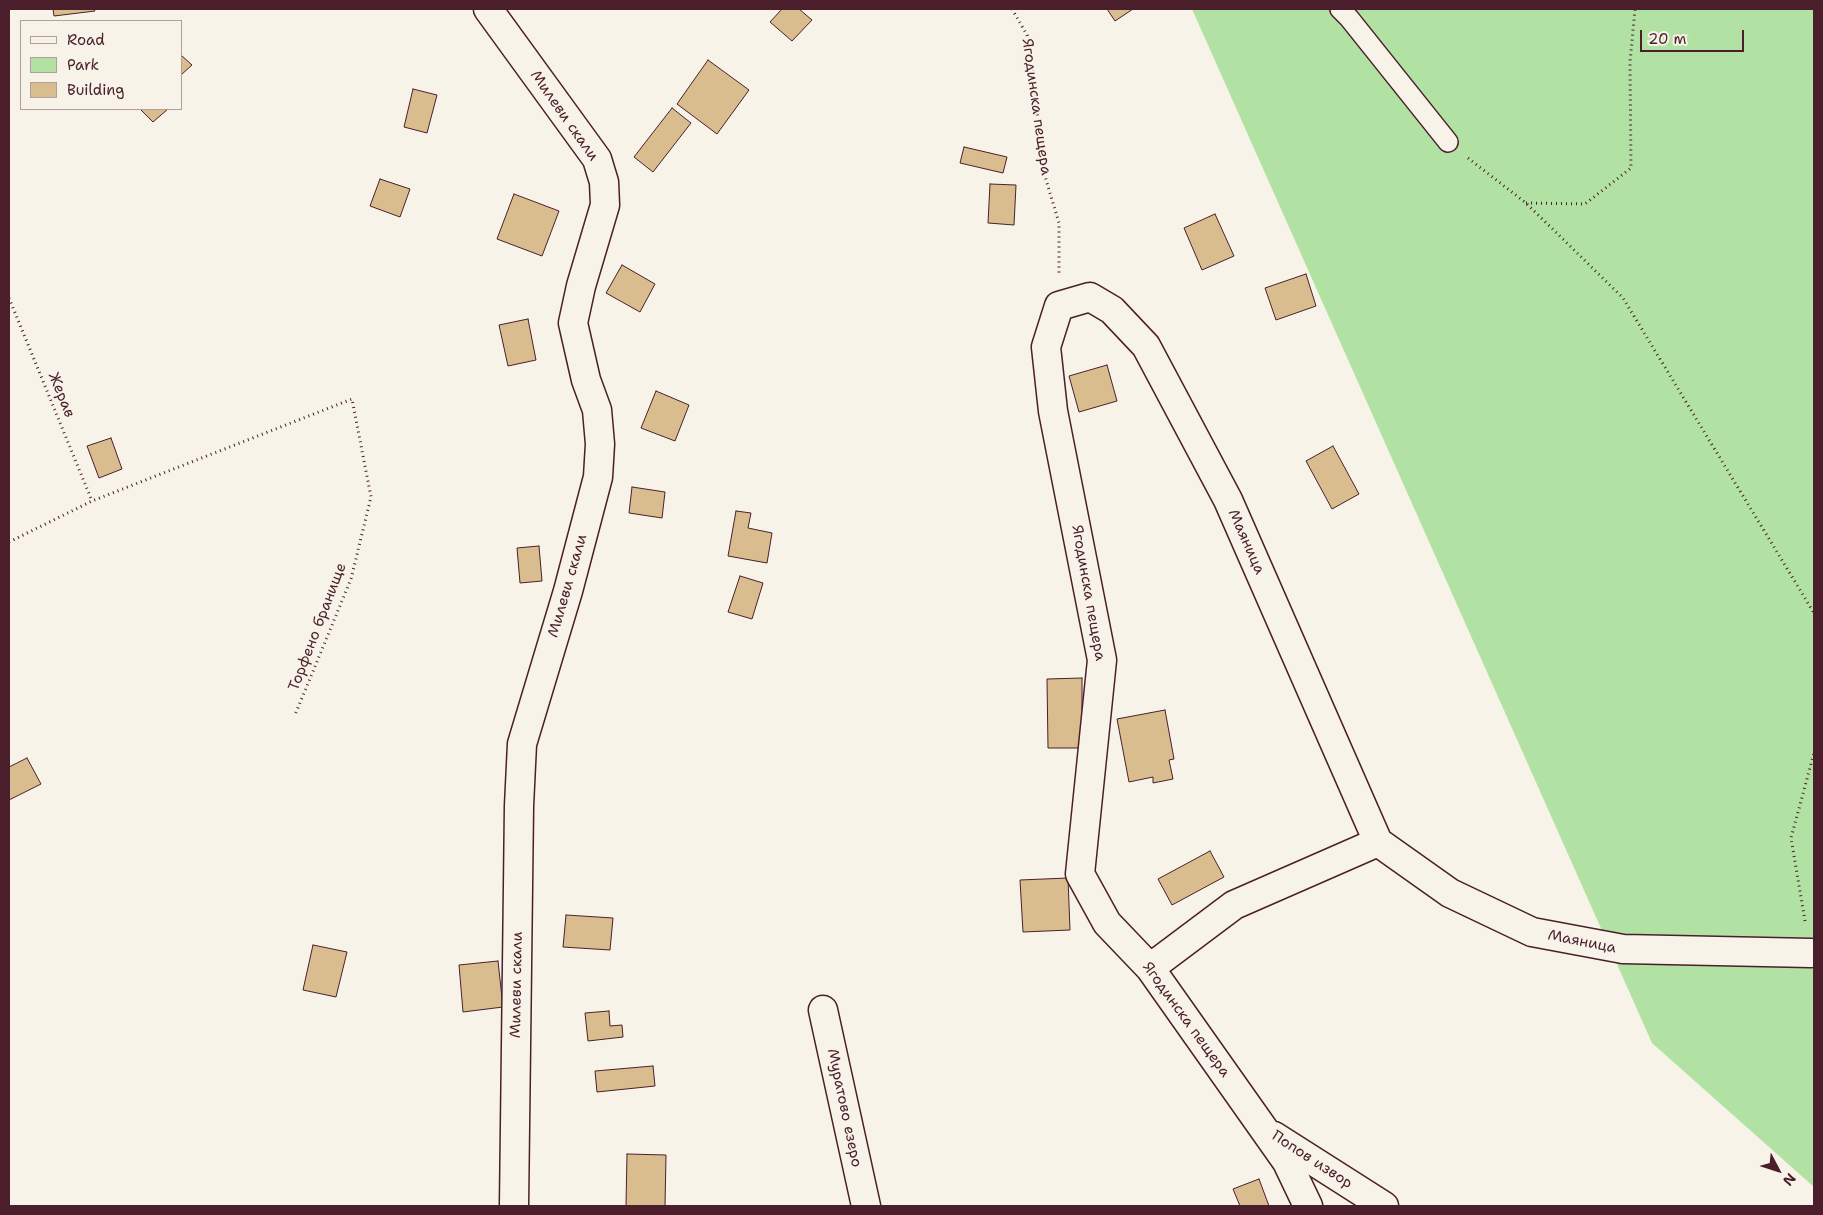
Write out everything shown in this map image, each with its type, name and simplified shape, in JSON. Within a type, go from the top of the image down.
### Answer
[{"type":"street","name":"Милеви скали","points":[[488,9],[597,158],[604,182],[605,205],[580,286],[572,323],[586,380],[598,410],[600,444],[598,478],[568,591],[522,744],[519,816],[514,1206]]},
{"type":"street","name":"Маяница","points":[[1059,306],[1090,297],[1112,310],[1146,346],[1228,500],[1378,842],[1450,893],[1532,932],[1623,949],[1811,953]]},
{"type":"street","name":"Ягодинска пещера","points":[[1059,306],[1046,346],[1053,411],[1102,660],[1080,874],[1107,923],[1150,968],[1287,1162],[1308,1206]]},
{"type":"street","points":[[1150,968],[1234,905],[1378,842]]},
{"type":"street","name":"Муратово езеро","points":[[823,1010],[866,1206]]},
{"type":"street","name":"Попов извор","points":[[1264,1130],[1384,1206]]},
{"type":"lane","points":[[1340,9],[1448,142]]},
{"type":"path","name":"Ягодинска пещера","points":[[1012,9],[1027,35],[1036,97],[1041,163],[1059,223],[1059,306]]},
{"type":"path","points":[[1526,203],[1585,204],[1631,168],[1630,62],[1635,9]]},
{"type":"path","points":[[1448,142],[1526,203],[1623,298],[1814,613]]},
{"type":"path","name":"Жерав","points":[[9,298],[92,501]]},
{"type":"path","name":"Торфено бранище","points":[[92,501],[352,399],[371,496],[351,579],[295,715]]},
{"type":"path","points":[[9,542],[92,501]]},
{"type":"path","points":[[1811,953],[1791,838],[1814,753]]},
{"type":"green space","points":[[1192,9],[1814,9],[1814,1187],[1652,1043]]},
{"type":"building","points":[[53,9],[94,9],[95,11],[54,16]]},
{"type":"building","points":[[782,9],[799,9],[812,20],[792,41],[770,22]]},
{"type":"building","points":[[1107,9],[1133,9],[1115,21]]},
{"type":"building","points":[[182,56],[192,65],[182,74]]},
{"type":"building","points":[[708,60],[749,90],[717,134],[677,104]]},
{"type":"building","points":[[413,89],[437,95],[427,133],[404,127]]},
{"type":"building","points":[[672,108],[691,123],[653,172],[634,157]]},
{"type":"building","points":[[141,110],[167,110],[153,122]]},
{"type":"building","points":[[964,147],[1007,157],[1003,173],[960,163]]},
{"type":"building","points":[[380,179],[410,189],[400,217],[370,206]]},
{"type":"building","points":[[990,184],[1016,185],[1014,225],[988,223]]},
{"type":"building","points":[[514,194],[559,211],[542,256],[497,239]]},
{"type":"building","points":[[1215,214],[1234,256],[1202,270],[1184,228]]},
{"type":"building","points":[[622,265],[655,284],[640,312],[606,293]]},
{"type":"building","points":[[1306,274],[1316,306],[1276,320],[1265,288]]},
{"type":"building","points":[[528,319],[536,360],[508,366],[499,325]]},
{"type":"building","points":[[1107,365],[1117,401],[1079,412],[1069,376]]},
{"type":"building","points":[[656,391],[689,405],[675,441],[641,428]]},
{"type":"building","points":[[111,438],[122,469],[99,478],[87,446]]},
{"type":"building","points":[[1333,446],[1359,494],[1332,509],[1306,461]]},
{"type":"building","points":[[632,487],[665,492],[662,518],[629,513]]},
{"type":"building","points":[[736,511],[751,513],[748,528],[772,533],[767,563],[728,556]]},
{"type":"building","points":[[539,546],[542,581],[520,583],[517,548]]},
{"type":"building","points":[[740,576],[763,583],[752,619],[728,612]]},
{"type":"building","points":[[1082,678],[1082,748],[1048,748],[1047,679]]},
{"type":"building","points":[[1165,710],[1174,759],[1169,760],[1173,779],[1153,783],[1153,777],[1129,782],[1117,719]]},
{"type":"building","points":[[27,758],[41,784],[9,800],[9,767]]},
{"type":"building","points":[[1210,851],[1224,877],[1172,905],[1158,879]]},
{"type":"building","points":[[1068,878],[1070,930],[1023,932],[1020,880]]},
{"type":"building","points":[[566,915],[613,918],[610,950],[563,947]]},
{"type":"building","points":[[313,945],[347,952],[336,997],[303,990]]},
{"type":"building","points":[[498,961],[503,1007],[463,1012],[459,965]]},
{"type":"building","points":[[609,1011],[610,1026],[622,1025],[623,1037],[588,1041],[585,1013]]},
{"type":"building","points":[[653,1066],[655,1086],[597,1092],[595,1071]]},
{"type":"building","points":[[627,1154],[666,1155],[665,1206],[626,1206]]},
{"type":"building","points":[[1259,1179],[1269,1206],[1240,1206],[1233,1189]]}]
